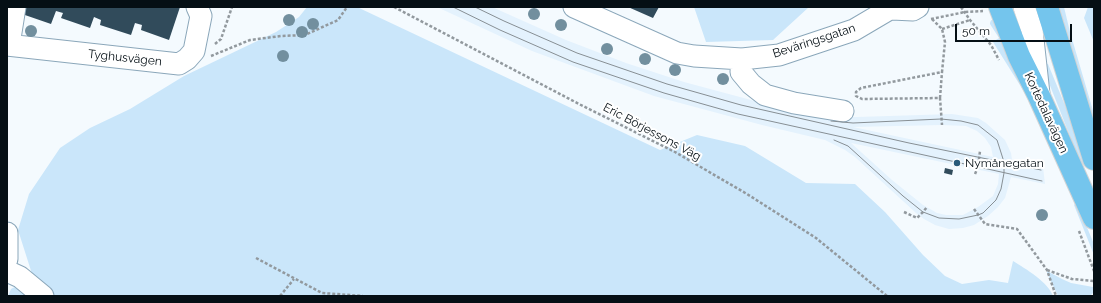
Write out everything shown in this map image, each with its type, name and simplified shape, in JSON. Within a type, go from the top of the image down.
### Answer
[{"type":"main road","name":"Kortedalavägen","points":[[1000,7],[1019,56],[1039,96],[1094,218]]},
{"type":"main road","points":[[1047,7],[1094,159]]},
{"type":"street","points":[[8,45],[14,7]]},
{"type":"street","points":[[186,58],[201,16],[198,7]]},
{"type":"street","name":"Beväringsgatan","points":[[574,7],[677,53],[698,56],[742,58],[779,55],[854,30],[891,8],[913,10],[925,13]]},
{"type":"street","points":[[1024,7],[1032,30],[1039,96]]},
{"type":"street","points":[[1032,30],[1070,84]]},
{"type":"street","name":"Tyghusvägen","points":[[8,45],[186,58]]},
{"type":"street","points":[[742,58],[741,72],[750,84],[765,95],[794,103],[843,111]]},
{"type":"street","points":[[7,233],[7,259]]},
{"type":"street","points":[[7,271],[20,277],[43,296]]},
{"type":"path","points":[[186,58],[210,48],[221,39],[232,7]]},
{"type":"path","points":[[186,58],[213,56],[250,40],[281,36],[305,36],[338,20],[347,7]]},
{"type":"path","name":"Eric Börjessons Väg","points":[[394,7],[675,152],[741,190],[816,238],[887,296]]},
{"type":"path","points":[[925,13],[964,12]]},
{"type":"path","points":[[925,13],[942,29],[945,42],[940,98],[942,125]]},
{"type":"path","points":[[942,29],[970,20]]},
{"type":"path","points":[[940,98],[862,100],[856,96],[856,92],[861,88],[942,72]]},
{"type":"path","points":[[975,174],[978,167],[980,151]]},
{"type":"path","points":[[904,212],[917,218],[927,207]]},
{"type":"path","points":[[974,209],[985,224],[1017,229],[1047,270],[1056,296]]},
{"type":"path","points":[[256,258],[322,293],[363,296]]},
{"type":"path","points":[[1047,270],[1072,279],[1094,281]]},
{"type":"path","points":[[280,296],[294,279]]},
{"type":"shaded area","points":[[307,7],[357,7],[660,150],[697,135],[745,146],[806,183],[855,184],[885,212],[923,255],[945,276],[962,284],[989,280],[1008,283],[1013,261],[1042,281],[1053,296],[8,296],[11,289],[33,277],[18,230],[29,194],[60,148],[90,128],[130,109],[184,76],[276,32],[299,17]]},
{"type":"shaded area","points":[[437,7],[492,7],[566,40],[626,63],[684,82],[766,104],[826,117],[952,114],[978,118],[1005,140],[1011,153],[1012,160],[1043,167],[1045,184],[1011,177],[1005,198],[988,216],[974,225],[963,228],[949,229],[935,225],[924,219],[855,157],[825,140],[654,96],[532,51]],"holes":[[[942,125],[966,126],[977,131],[985,138],[991,147],[993,157],[853,127]],[[851,143],[999,174],[998,184],[993,196],[978,207],[963,215],[946,215],[937,213],[923,205],[892,180]]]},
{"type":"shaded area","points":[[694,7],[809,7],[773,40],[706,42]]},
{"type":"shaded area","points":[[1056,7],[1064,7],[1094,114],[1094,126]]},
{"type":"shaded area","points":[[1088,7],[1094,7],[1094,42],[1084,18]]},
{"type":"shaded area","points":[[996,17],[1060,160],[1055,159],[1037,117],[1023,90],[993,42],[999,38],[990,24]]},
{"type":"shaded area","points":[[1045,63],[1048,64],[1090,166],[1081,164],[1047,78]]},
{"type":"shaded area","points":[[1075,204],[1078,206],[1094,244],[1094,255],[1074,205]]},
{"type":"shaded area","points":[[1047,271],[1071,283],[1093,287],[1093,292],[1089,296],[1058,296]]},
{"type":"building","points":[[24,7],[180,7],[169,40],[141,30],[142,25],[135,23],[131,35],[100,25],[101,20],[94,17],[90,28],[61,18],[63,13],[56,11],[51,24],[22,14]]},
{"type":"building","points":[[628,7],[659,7],[653,18]]},
{"type":"building","points":[[945,168],[953,170],[952,175],[944,173]]},
{"type":"tram line","points":[[453,7],[500,30],[573,62],[664,93],[738,114],[1042,181]]},
{"type":"tram line","points":[[475,7],[577,53],[667,84],[741,105],[909,143],[1041,170]]},
{"type":"tram line","points":[[831,121],[853,123],[941,119],[961,121],[978,125],[997,140],[1004,162],[1004,173],[1001,189],[996,200],[983,213],[959,219],[939,218],[923,212],[903,196],[848,146],[834,140]]},
{"type":"place","name":"Nymånegatan","points":[[957,163]]}]
